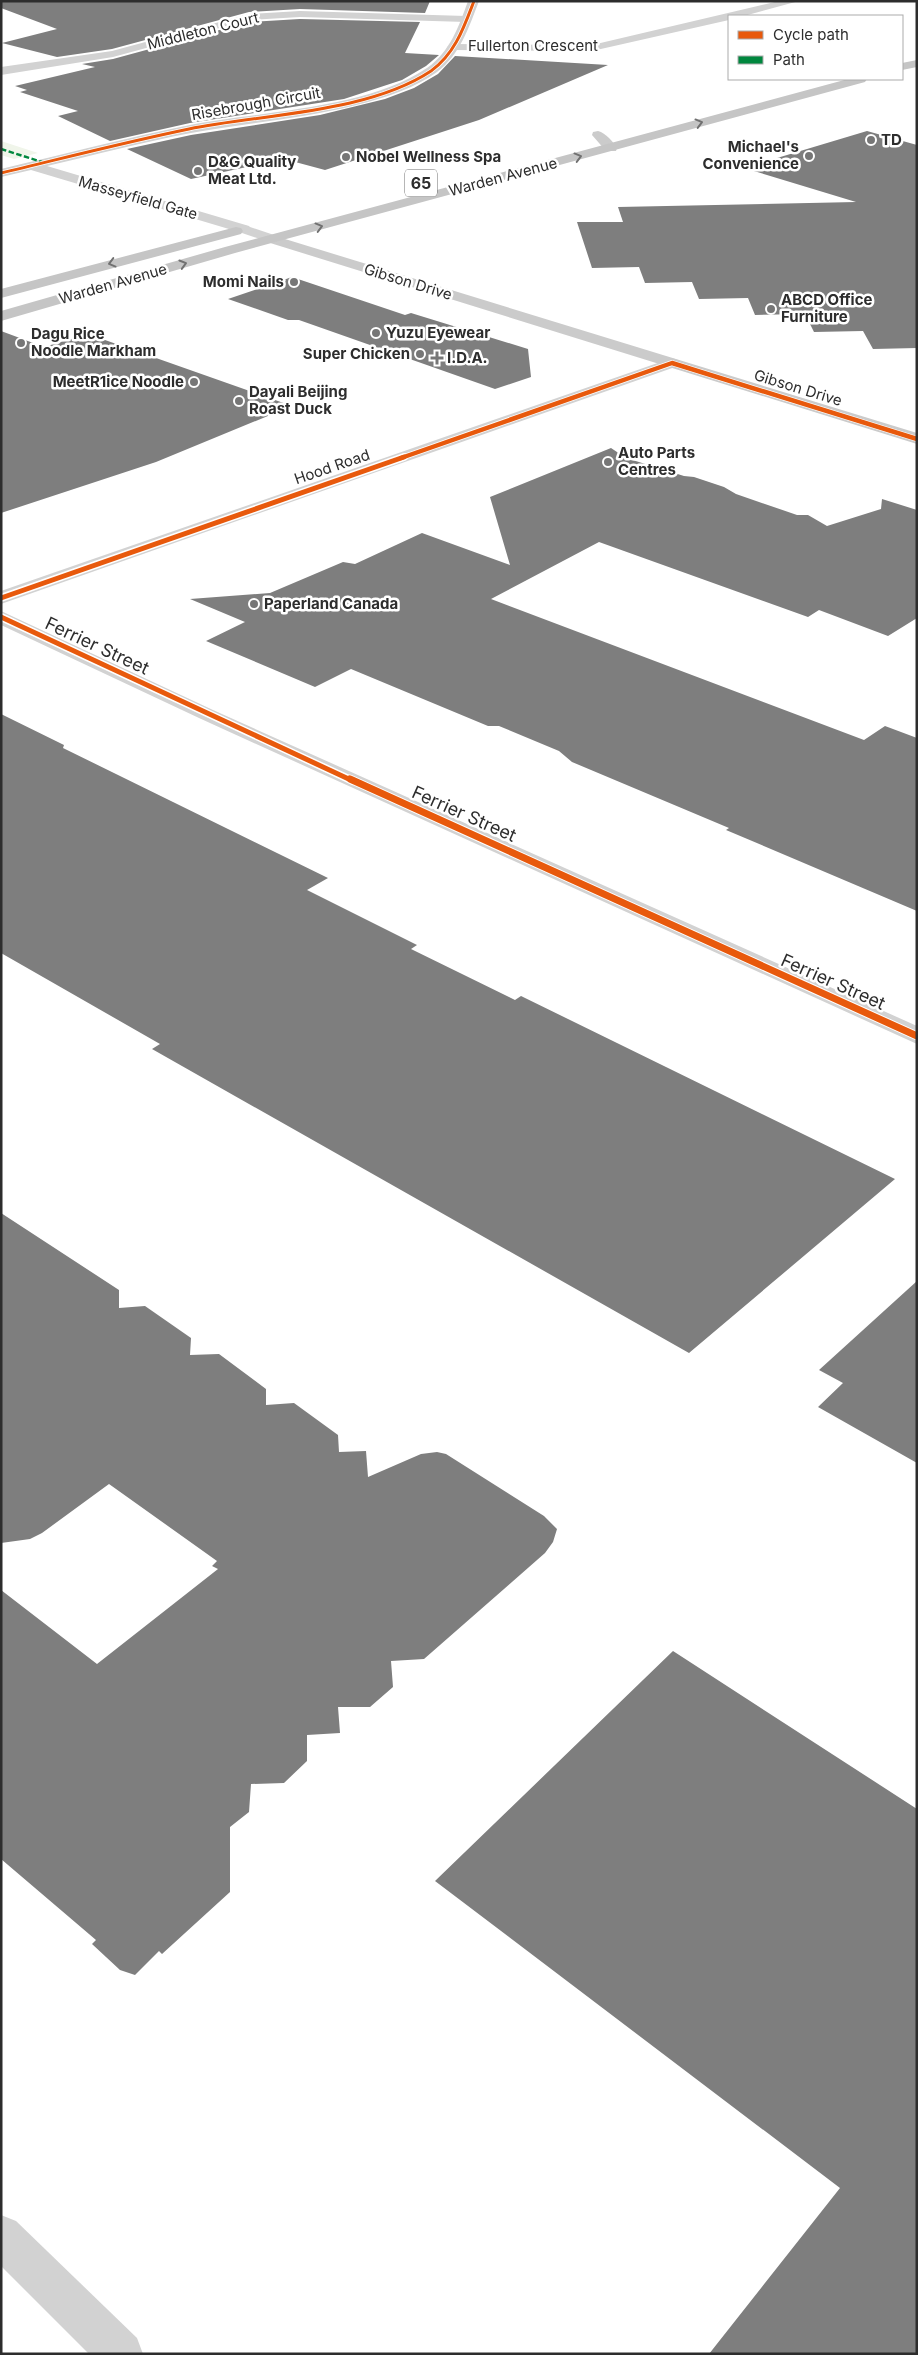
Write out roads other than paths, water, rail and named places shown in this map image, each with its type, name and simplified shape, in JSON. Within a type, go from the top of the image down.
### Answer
[{"type":"main road","points":[[903,67],[917,63]]},
{"type":"main road","name":"Warden Avenue","points":[[1,316],[272,239],[857,80]]},
{"type":"main road","points":[[611,148],[593,136],[617,129]]},
{"type":"main road","name":"Warden Avenue","points":[[1,294],[269,222]]},
{"type":"main road","name":"Gibson Drive","points":[[272,239],[917,439]]},
{"type":"street","name":"Risebrough Circuit","points":[[1,172],[190,129],[347,102],[388,90],[426,73],[442,62],[453,46],[474,1]]},
{"type":"street","name":"Fullerton Crescent","points":[[734,15],[794,1]]},
{"type":"street","name":"Middleton Court","points":[[1,71],[113,54],[249,17],[300,14],[466,19]]},
{"type":"street","name":"Fullerton Crescent","points":[[453,46],[592,48],[728,16]]},
{"type":"street","name":"Masseyfield Gate","points":[[31,166],[272,239]]},
{"type":"street","name":"Hood Road","points":[[1,598],[672,363]]},
{"type":"street","name":"Ferrier Street","points":[[1,617],[206,714],[917,1036]]},
{"type":"street","points":[[1,2236],[120,2354]]},
{"type":"place","name":"TD","points":[[871,140]]},
{"type":"place","name":"Michael's Convenience","points":[[809,156]]},
{"type":"place","name":"Nobel Wellness Spa","points":[[346,157]]},
{"type":"place","name":"D&G Quality Meat Ltd.","points":[[198,171]]},
{"type":"place","name":"Momi Nails","points":[[294,282]]},
{"type":"place","name":"ABCD Office Furniture","points":[[771,309]]},
{"type":"place","name":"Yuzu Eyewear","points":[[376,333]]},
{"type":"place","name":"Dagu Rice Noodle Markham","points":[[21,343]]},
{"type":"place","name":"Super Chicken","points":[[420,354]]},
{"type":"place","name":"I.D.A.","points":[[437,358]]},
{"type":"place","name":"MeetR1ice Noodle","points":[[194,382]]},
{"type":"place","name":"Dayali Beijing Roast Duck","points":[[239,401]]},
{"type":"place","name":"Auto Parts Centres","points":[[608,462]]},
{"type":"place","name":"Paperland Canada","points":[[254,604]]}]
